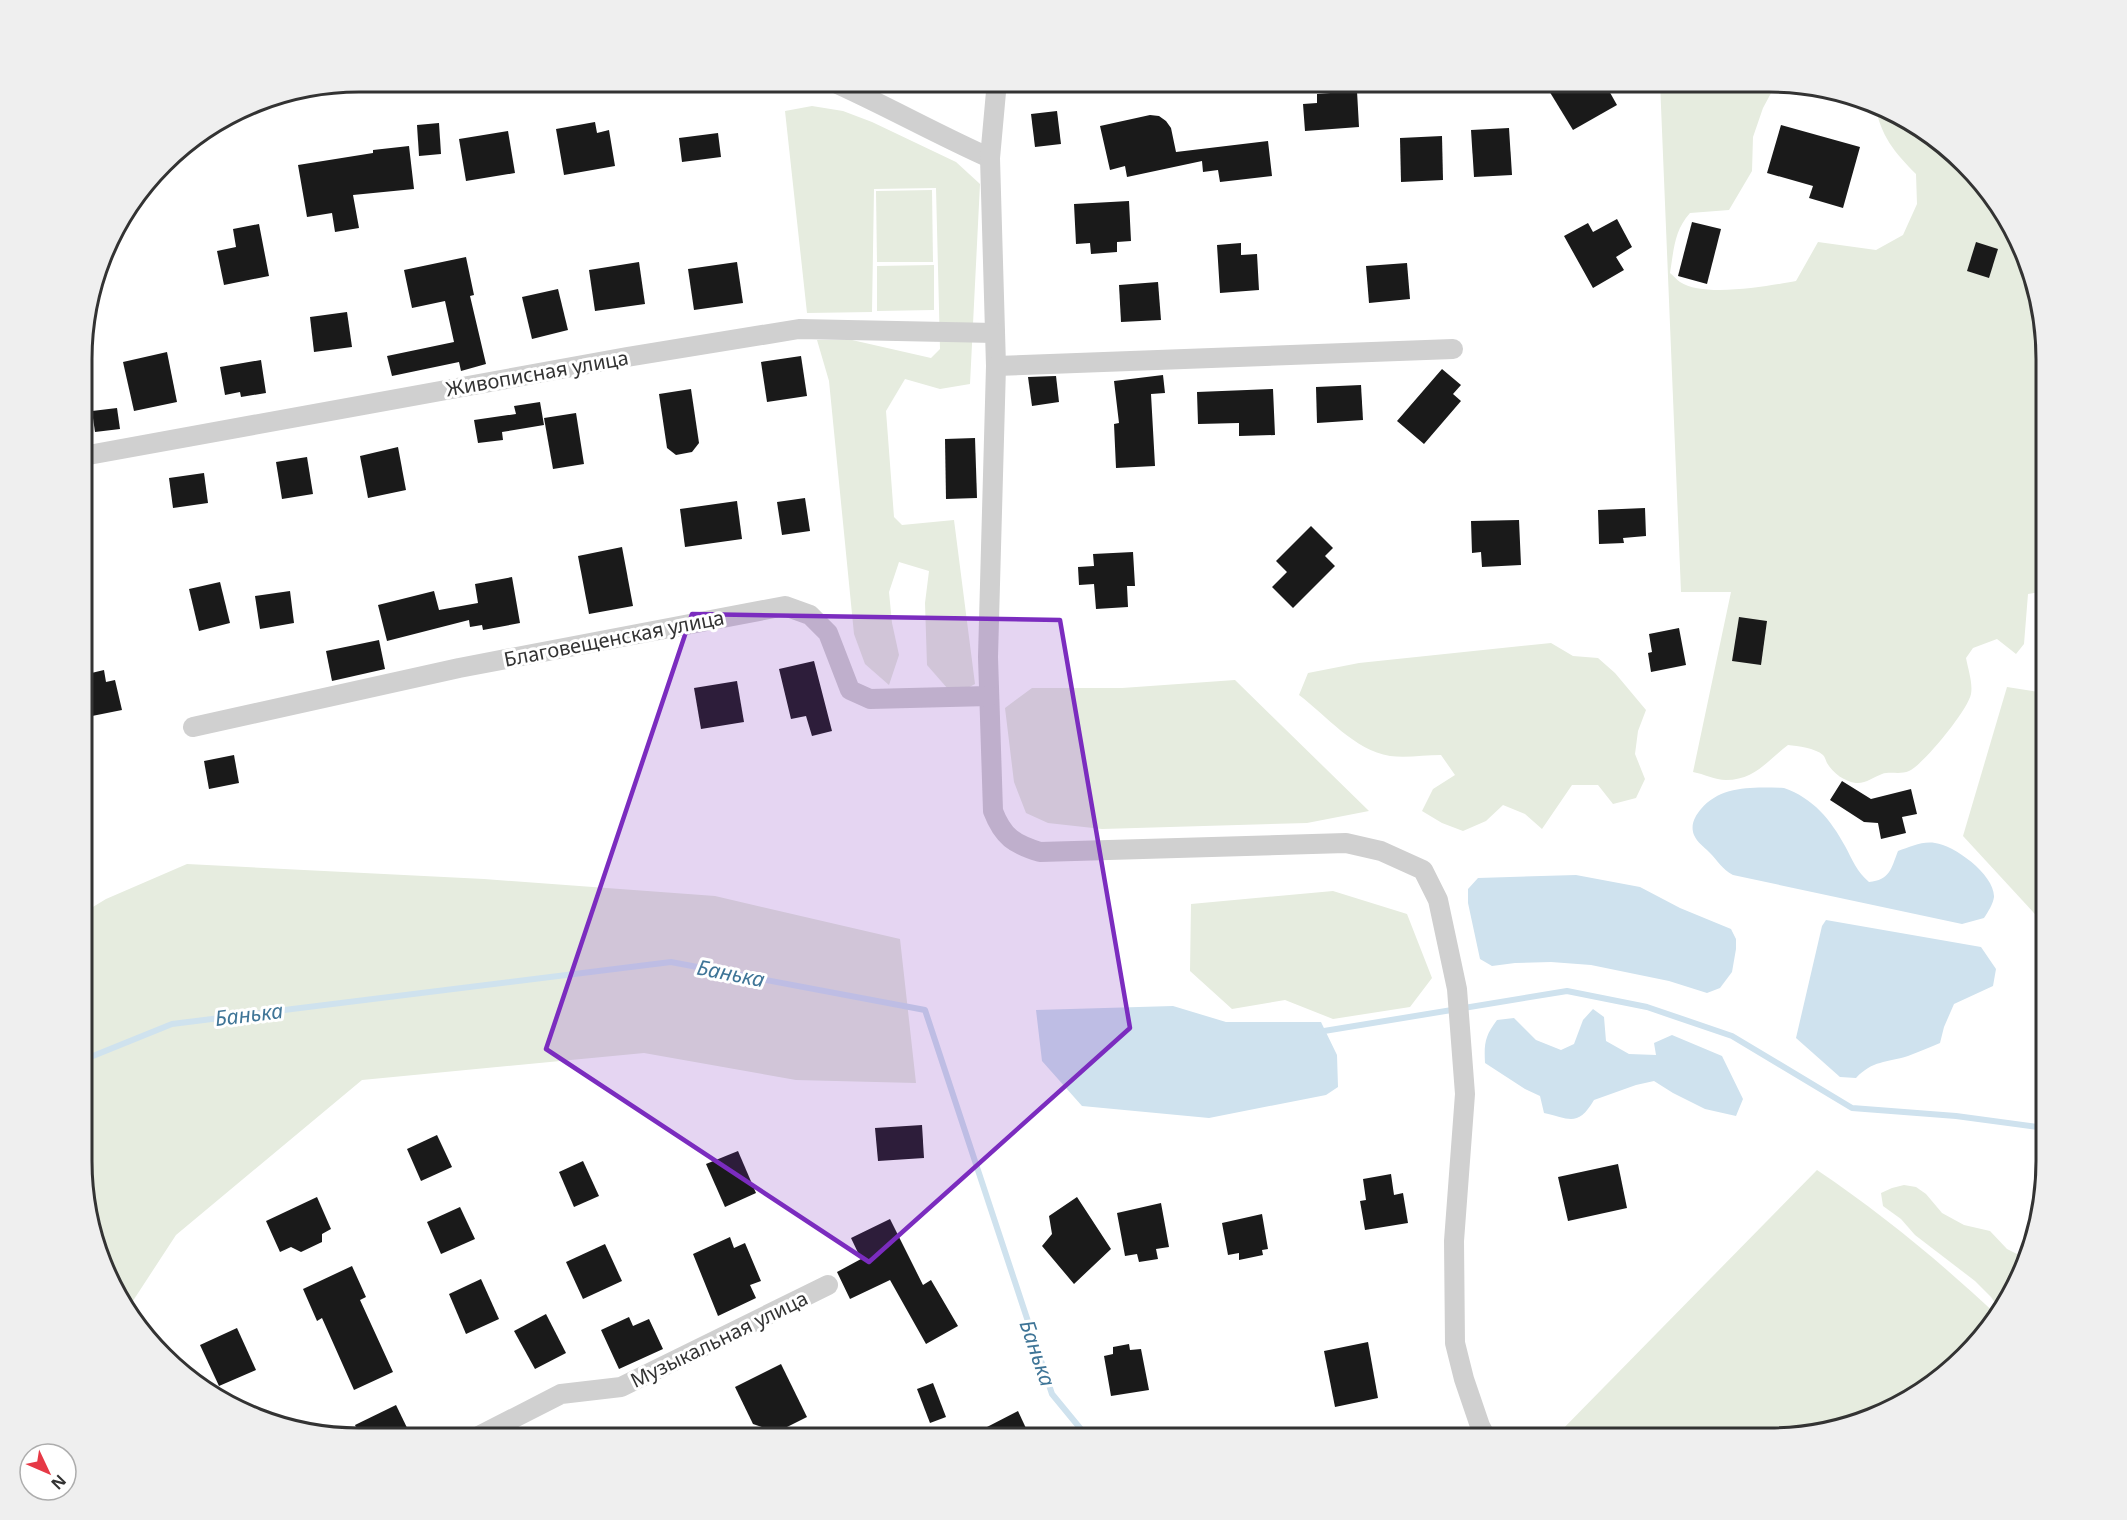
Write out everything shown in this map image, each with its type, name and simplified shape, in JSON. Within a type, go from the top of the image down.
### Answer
[{"type":"street","points":[[855,92],[950,141],[990,158]]},
{"type":"street","points":[[996,92],[990,158],[996,366],[988,657],[993,812],[999,826],[1009,838],[1022,846],[1040,852],[1346,843],[1381,851],[1423,870],[1438,900],[1457,989],[1465,1094],[1454,1241],[1455,1343],[1467,1389],[1481,1428]]},
{"type":"street","name":"Живописная улица","points":[[92,454],[799,328],[995,333]]},
{"type":"street","points":[[996,366],[1453,349]]},
{"type":"street","name":"Благовещенская улица","points":[[193,727],[459,668],[785,606],[810,615],[828,633],[850,690],[870,699],[989,696]]},
{"type":"street","name":"Музыкальная улица","points":[[495,1428],[561,1395],[621,1387],[828,1285]]},
{"type":"highlighted area","points":[[692,614],[1060,620],[1130,1028],[869,1262],[546,1049]]},
{"type":"shaded area","points":[[1660,92],[1772,92],[1763,108],[1753,137],[1752,171],[1729,210],[1690,213],[1678,234],[1670,273],[1680,282],[1704,289],[1737,289],[1796,281],[1818,242],[1876,250],[1903,235],[1917,204],[1916,174],[1889,143],[1878,115],[1902,127],[1931,147],[1969,183],[2000,225],[2015,257],[2026,290],[2033,324],[2036,359],[2036,593],[2028,594],[2024,644],[2016,654],[1997,639],[1973,648],[1966,658],[1971,685],[1968,702],[1954,724],[1934,748],[1909,771],[1885,773],[1856,783],[1836,773],[1820,753],[1788,745],[1753,773],[1745,777],[1722,780],[1693,772],[1731,592],[1681,592]]},
{"type":"shaded area","points":[[812,106],[843,111],[872,122],[956,162],[980,184],[970,384],[940,389],[905,379],[886,411],[894,517],[902,525],[954,520],[975,684],[962,691],[948,689],[927,665],[925,603],[929,571],[899,562],[889,592],[892,623],[899,655],[889,685],[865,664],[854,634],[829,381],[817,340],[852,340],[931,358],[940,349],[936,188],[874,189],[872,312],[807,313],[785,111]]},
{"type":"shaded area","points":[[932,190],[933,262],[877,262],[876,191]]},
{"type":"shaded area","points":[[934,265],[934,310],[877,311],[877,266]]},
{"type":"shaded area","points":[[1551,643],[1573,656],[1598,658],[1615,673],[1646,710],[1638,731],[1635,754],[1645,779],[1636,798],[1613,804],[1598,785],[1572,785],[1542,829],[1525,814],[1503,805],[1486,821],[1463,831],[1442,823],[1422,811],[1433,789],[1455,775],[1441,755],[1396,757],[1377,753],[1353,740],[1299,695],[1308,673],[1359,663]]},
{"type":"shaded area","points":[[1235,680],[1369,811],[1307,823],[1102,829],[1048,823],[1026,813],[1014,782],[1005,708],[1032,688],[1122,688]]},
{"type":"shaded area","points":[[2007,687],[2036,692],[2036,915],[1963,836]]},
{"type":"shaded area","points":[[187,864],[484,879],[715,896],[900,939],[916,1083],[796,1080],[644,1053],[362,1080],[176,1235],[132,1302],[106,1247],[97,1213],[92,1179],[92,908],[106,899]]},
{"type":"shaded area","points":[[1333,891],[1407,914],[1432,978],[1410,1007],[1333,1019],[1285,1000],[1232,1009],[1190,971],[1191,904]]},
{"type":"shaded area","points":[[1817,1170],[1910,1239],[1991,1309],[1957,1350],[1931,1373],[1886,1401],[1837,1419],[1786,1428],[1564,1428]]},
{"type":"shaded area","points":[[1904,1185],[1916,1187],[1926,1194],[1942,1213],[1964,1225],[1990,1231],[2007,1249],[2019,1253],[1995,1303],[1975,1281],[1915,1235],[1901,1219],[1883,1206],[1881,1193]]},
{"type":"water","points":[[1784,788],[1804,798],[1820,811],[1840,836],[1858,870],[1869,882],[1886,876],[1898,851],[1916,845],[1935,843],[1962,855],[1981,871],[1993,888],[1994,897],[1984,918],[1962,924],[1733,875],[1695,838],[1693,824],[1695,818],[1709,801],[1718,795],[1739,789]]},
{"type":"water","points":[[1576,875],[1640,887],[1680,908],[1731,929],[1736,939],[1732,972],[1720,988],[1707,993],[1669,981],[1591,965],[1551,962],[1492,966],[1480,959],[1468,903],[1468,889],[1478,878]]},
{"type":"water","points":[[1826,920],[1981,947],[1996,969],[1993,986],[1954,1004],[1940,1043],[1908,1056],[1874,1065],[1856,1078],[1840,1077],[1796,1038],[1822,926]]},
{"type":"water","points":[[1173,1006],[1226,1022],[1321,1022],[1337,1055],[1338,1087],[1326,1095],[1209,1118],[1082,1106],[1042,1061],[1036,1010]]},
{"type":"water","points":[[1593,1009],[1604,1017],[1606,1041],[1629,1054],[1656,1055],[1654,1043],[1672,1035],[1722,1056],[1743,1099],[1736,1116],[1705,1109],[1654,1081],[1594,1100],[1578,1118],[1567,1119],[1544,1113],[1540,1096],[1485,1063],[1486,1040],[1497,1020],[1514,1018],[1536,1040],[1561,1050],[1574,1044],[1583,1020]]},
{"type":"building","points":[[1357,92],[1359,127],[1305,131],[1303,104],[1317,103],[1317,94]]},
{"type":"building","points":[[1550,92],[1610,92],[1617,105],[1573,130]]},
{"type":"building","points":[[1057,111],[1061,144],[1035,147],[1031,114]]},
{"type":"building","points":[[1150,115],[1159,116],[1171,128],[1176,152],[1268,141],[1272,176],[1220,182],[1218,170],[1203,172],[1202,161],[1127,177],[1125,166],[1110,170],[1100,126]]},
{"type":"building","points":[[595,122],[597,133],[609,130],[615,166],[564,175],[556,129]]},
{"type":"building","points":[[439,123],[441,154],[419,156],[417,125]]},
{"type":"building","points":[[1781,125],[1860,147],[1843,208],[1809,198],[1813,186],[1767,173]]},
{"type":"building","points":[[1509,128],[1512,175],[1474,177],[1471,130]]},
{"type":"building","points":[[508,131],[515,173],[466,181],[459,139]]},
{"type":"building","points":[[718,133],[721,157],[682,162],[679,138]]},
{"type":"building","points":[[1442,136],[1443,180],[1401,182],[1400,138]]},
{"type":"building","points":[[409,146],[414,189],[353,195],[359,228],[335,232],[332,213],[307,217],[298,165],[373,153],[373,150]]},
{"type":"building","points":[[1129,201],[1131,241],[1117,242],[1117,252],[1091,254],[1090,243],[1076,244],[1074,204]]},
{"type":"building","points":[[1617,219],[1632,247],[1616,257],[1624,270],[1593,288],[1564,236],[1588,223],[1593,232]]},
{"type":"building","points":[[1692,222],[1721,229],[1707,284],[1678,276]]},
{"type":"building","points":[[259,224],[269,276],[224,285],[217,251],[236,247],[233,229]]},
{"type":"building","points":[[1976,242],[1998,249],[1989,278],[1967,271]]},
{"type":"building","points":[[1241,243],[1241,255],[1257,254],[1259,290],[1220,293],[1217,245]]},
{"type":"building","points":[[466,257],[474,295],[470,296],[486,364],[461,371],[459,362],[392,376],[387,356],[454,342],[445,301],[412,308],[404,270]]},
{"type":"building","points":[[639,262],[645,304],[595,311],[589,270]]},
{"type":"building","points":[[737,262],[743,303],[694,310],[688,269]]},
{"type":"building","points":[[1407,263],[1410,299],[1369,303],[1366,266]]},
{"type":"building","points":[[1158,282],[1161,320],[1121,322],[1119,285]]},
{"type":"building","points":[[558,289],[568,330],[532,339],[522,297]]},
{"type":"building","points":[[347,312],[352,347],[314,352],[310,317]]},
{"type":"building","points":[[167,352],[177,402],[134,411],[123,362]]},
{"type":"building","points":[[801,356],[807,396],[767,402],[761,362]]},
{"type":"building","points":[[261,360],[266,393],[241,397],[240,392],[225,395],[220,367]]},
{"type":"building","points":[[1442,369],[1461,385],[1453,394],[1461,401],[1424,444],[1397,421]]},
{"type":"building","points":[[1163,375],[1165,393],[1151,394],[1155,466],[1116,468],[1114,424],[1119,423],[1114,381]]},
{"type":"building","points":[[1056,376],[1059,402],[1032,406],[1028,377]]},
{"type":"building","points":[[1361,385],[1363,420],[1317,423],[1316,387]]},
{"type":"building","points":[[691,389],[699,443],[692,452],[676,455],[667,448],[659,394]]},
{"type":"building","points":[[1273,389],[1275,435],[1239,436],[1239,423],[1198,424],[1197,392]]},
{"type":"building","points":[[540,402],[544,425],[502,432],[503,440],[478,443],[474,420],[516,414],[514,406]]},
{"type":"building","points":[[117,408],[120,429],[95,432],[92,411]]},
{"type":"building","points":[[576,413],[584,464],[553,469],[544,418]]},
{"type":"building","points":[[975,438],[977,498],[946,499],[945,439]]},
{"type":"building","points":[[398,447],[406,490],[368,498],[360,456]]},
{"type":"building","points":[[307,457],[313,494],[282,499],[276,462]]},
{"type":"building","points":[[204,473],[208,503],[173,508],[169,478]]},
{"type":"building","points":[[805,498],[810,531],[782,535],[777,502]]},
{"type":"building","points":[[737,501],[742,539],[685,547],[680,509]]},
{"type":"building","points":[[1645,508],[1646,536],[1623,538],[1624,543],[1599,544],[1598,510]]},
{"type":"building","points":[[1519,520],[1521,565],[1482,567],[1481,552],[1472,553],[1471,521]]},
{"type":"building","points":[[1311,526],[1333,548],[1325,556],[1335,566],[1293,608],[1272,587],[1287,572],[1276,561]]},
{"type":"building","points":[[622,547],[633,606],[589,614],[578,556]]},
{"type":"building","points":[[1133,552],[1135,586],[1127,586],[1128,607],[1096,609],[1094,584],[1079,585],[1078,567],[1094,566],[1093,554]]},
{"type":"building","points":[[512,577],[520,623],[483,630],[482,625],[470,627],[469,620],[387,641],[378,605],[434,591],[439,610],[478,603],[475,584]]},
{"type":"building","points":[[220,582],[230,623],[199,631],[189,589]]},
{"type":"building","points":[[290,591],[294,623],[260,629],[255,596]]},
{"type":"building","points":[[1739,617],[1767,621],[1761,665],[1732,661]]},
{"type":"building","points":[[1679,628],[1686,665],[1651,672],[1648,653],[1652,652],[1649,634]]},
{"type":"building","points":[[379,640],[385,669],[332,681],[326,651]]},
{"type":"building","points":[[814,661],[832,731],[812,736],[806,716],[791,719],[779,669]]},
{"type":"building","points":[[104,670],[106,682],[115,680],[122,710],[92,716],[92,673]]},
{"type":"building","points":[[737,681],[744,722],[701,729],[694,688]]},
{"type":"building","points":[[234,755],[239,783],[209,789],[204,761]]},
{"type":"building","points":[[1842,781],[1871,799],[1911,789],[1917,814],[1902,817],[1906,833],[1881,839],[1878,823],[1864,822],[1830,800]]},
{"type":"building","points":[[922,1125],[924,1158],[878,1161],[875,1128]]},
{"type":"building","points":[[437,1135],[452,1167],[421,1181],[407,1149]]},
{"type":"building","points":[[738,1151],[756,1193],[725,1207],[706,1164]]},
{"type":"building","points":[[583,1161],[599,1196],[574,1207],[559,1172]]},
{"type":"building","points":[[1618,1164],[1627,1208],[1568,1221],[1558,1177]]},
{"type":"building","points":[[1391,1174],[1394,1195],[1403,1193],[1408,1223],[1365,1230],[1360,1201],[1366,1200],[1363,1179]]},
{"type":"building","points":[[317,1197],[331,1229],[322,1234],[322,1242],[301,1252],[291,1247],[280,1252],[266,1221]]},
{"type":"building","points":[[1077,1197],[1111,1249],[1074,1284],[1042,1246],[1052,1234],[1049,1216]]},
{"type":"building","points":[[1161,1203],[1169,1247],[1156,1249],[1158,1259],[1139,1262],[1137,1254],[1125,1256],[1117,1213]]},
{"type":"building","points":[[460,1207],[475,1239],[441,1254],[427,1222]]},
{"type":"building","points":[[1262,1214],[1268,1249],[1262,1250],[1263,1255],[1239,1260],[1239,1253],[1228,1255],[1222,1223]]},
{"type":"building","points":[[890,1219],[923,1285],[931,1280],[958,1326],[926,1344],[890,1280],[850,1299],[837,1272],[861,1259],[851,1238]]},
{"type":"building","points":[[730,1237],[734,1248],[745,1243],[761,1281],[750,1285],[756,1298],[718,1316],[693,1254]]},
{"type":"building","points":[[605,1244],[622,1281],[583,1299],[566,1262]]},
{"type":"building","points":[[352,1266],[366,1297],[360,1300],[393,1372],[354,1390],[322,1318],[317,1321],[303,1289]]},
{"type":"building","points":[[481,1279],[499,1319],[466,1334],[449,1294]]},
{"type":"building","points":[[546,1314],[566,1353],[535,1369],[514,1331]]},
{"type":"building","points":[[629,1317],[633,1326],[649,1319],[663,1349],[619,1369],[601,1330]]},
{"type":"building","points":[[237,1328],[256,1370],[219,1386],[200,1345]]},
{"type":"building","points":[[1368,1342],[1378,1398],[1335,1407],[1324,1351]]},
{"type":"building","points":[[1129,1344],[1130,1350],[1141,1349],[1149,1390],[1111,1396],[1104,1356],[1113,1354],[1113,1347]]},
{"type":"building","points":[[781,1364],[807,1417],[785,1428],[765,1428],[753,1424],[735,1387]]},
{"type":"building","points":[[933,1383],[946,1417],[930,1423],[917,1389]]},
{"type":"building","points":[[396,1405],[407,1428],[356,1428],[355,1425]]},
{"type":"building","points":[[1018,1411],[1026,1428],[988,1428]]},
{"type":"waterway","name":"Банька","points":[[92,1056],[172,1024],[671,962],[925,1010],[1052,1394],[1080,1428]]},
{"type":"waterway","points":[[1318,1032],[1567,991],[1647,1007],[1732,1036],[1852,1108],[1956,1116],[2036,1127]]}]
